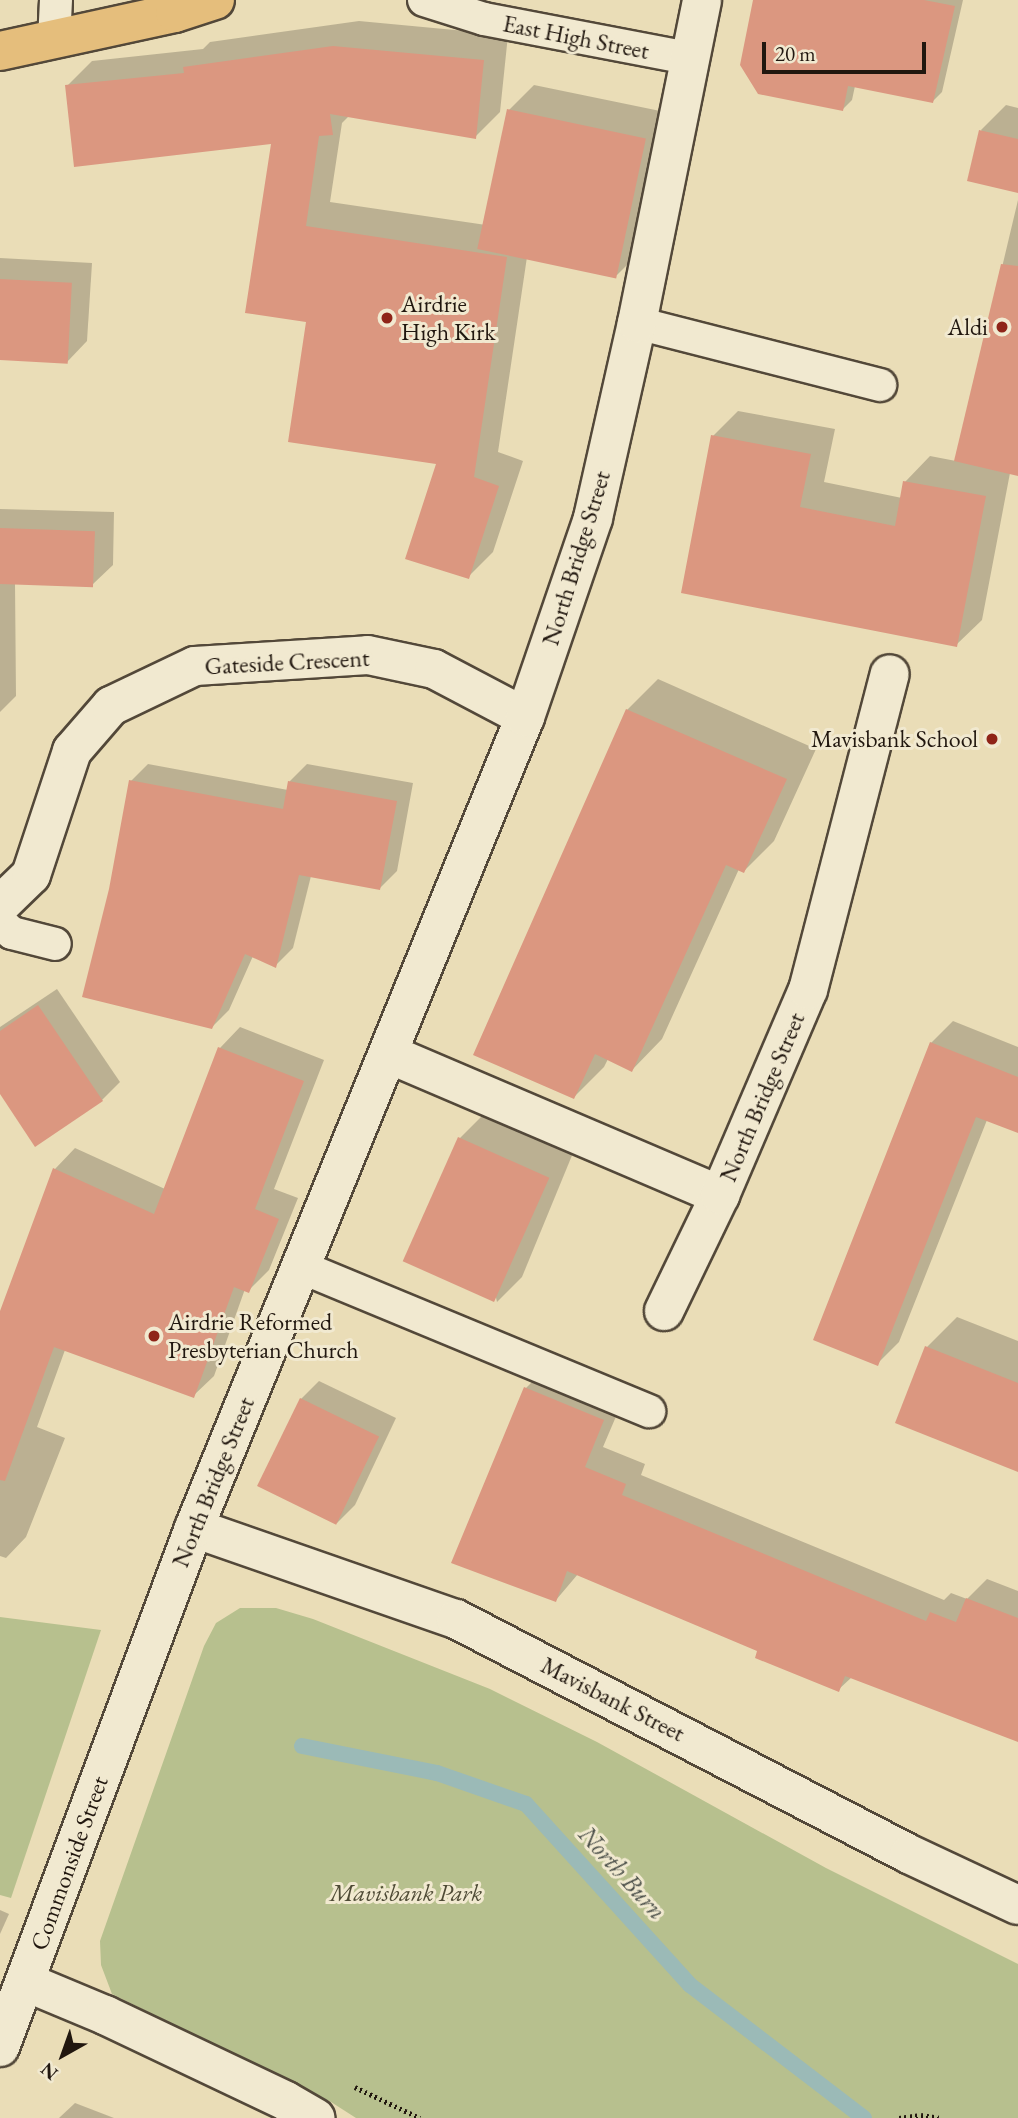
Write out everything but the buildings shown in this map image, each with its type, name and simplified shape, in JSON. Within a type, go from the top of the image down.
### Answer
[{"type":"main road","points":[[0,51],[54,41],[215,0]]},
{"type":"street","name":"North Bridge Street","points":[[136,1678],[194,1528],[525,717],[593,518],[637,323],[702,0]]},
{"type":"street","name":"Gateside Crescent","points":[[0,905],[31,876],[72,751],[111,706],[195,666],[368,655],[434,669],[525,717]]},
{"type":"street","name":"North Bridge Street","points":[[664,1311],[720,1195],[808,990],[890,674]]},
{"type":"street","name":"North Bridge Street","points":[[389,1054],[720,1195]]},
{"type":"street","name":"Mavisbank Street","points":[[194,1528],[456,1619],[909,1854],[1018,1905]]},
{"type":"street","name":"Commonside Street","points":[[0,2047],[136,1678]]},
{"type":"street","points":[[26,1982],[105,2015],[286,2101],[316,2118]]},
{"type":"lane","points":[[54,41],[56,0]]},
{"type":"lane","name":"East High Street","points":[[424,0],[484,19],[689,58]]},
{"type":"lane","points":[[637,323],[880,386]]},
{"type":"lane","points":[[0,922],[12,933],[55,944]]},
{"type":"lane","points":[[301,1267],[649,1410]]},
{"type":"path","points":[[899,2118],[921,2115],[939,2118]]},
{"type":"green space","name":"Mavisbank Park","points":[[240,1608],[276,1608],[313,1619],[490,1689],[597,1742],[826,1868],[1018,1964],[1018,2118],[356,2118],[331,2102],[112,1994],[101,1965],[100,1941],[204,1646],[216,1623]]},
{"type":"green space","points":[[0,1617],[101,1630],[11,1898],[0,1895]]},
{"type":"waterway","name":"North Burn","points":[[302,1746],[437,1773],[526,1804],[690,1985],[864,2118]]},
{"type":"place","name":"Airdrie High Kirk","points":[[387,318]]},
{"type":"place","name":"Aldi","points":[[1002,327]]},
{"type":"place","name":"Mavisbank School","points":[[992,739]]},
{"type":"place","name":"Airdrie Reformed Presbyterian Church","points":[[154,1336]]}]
